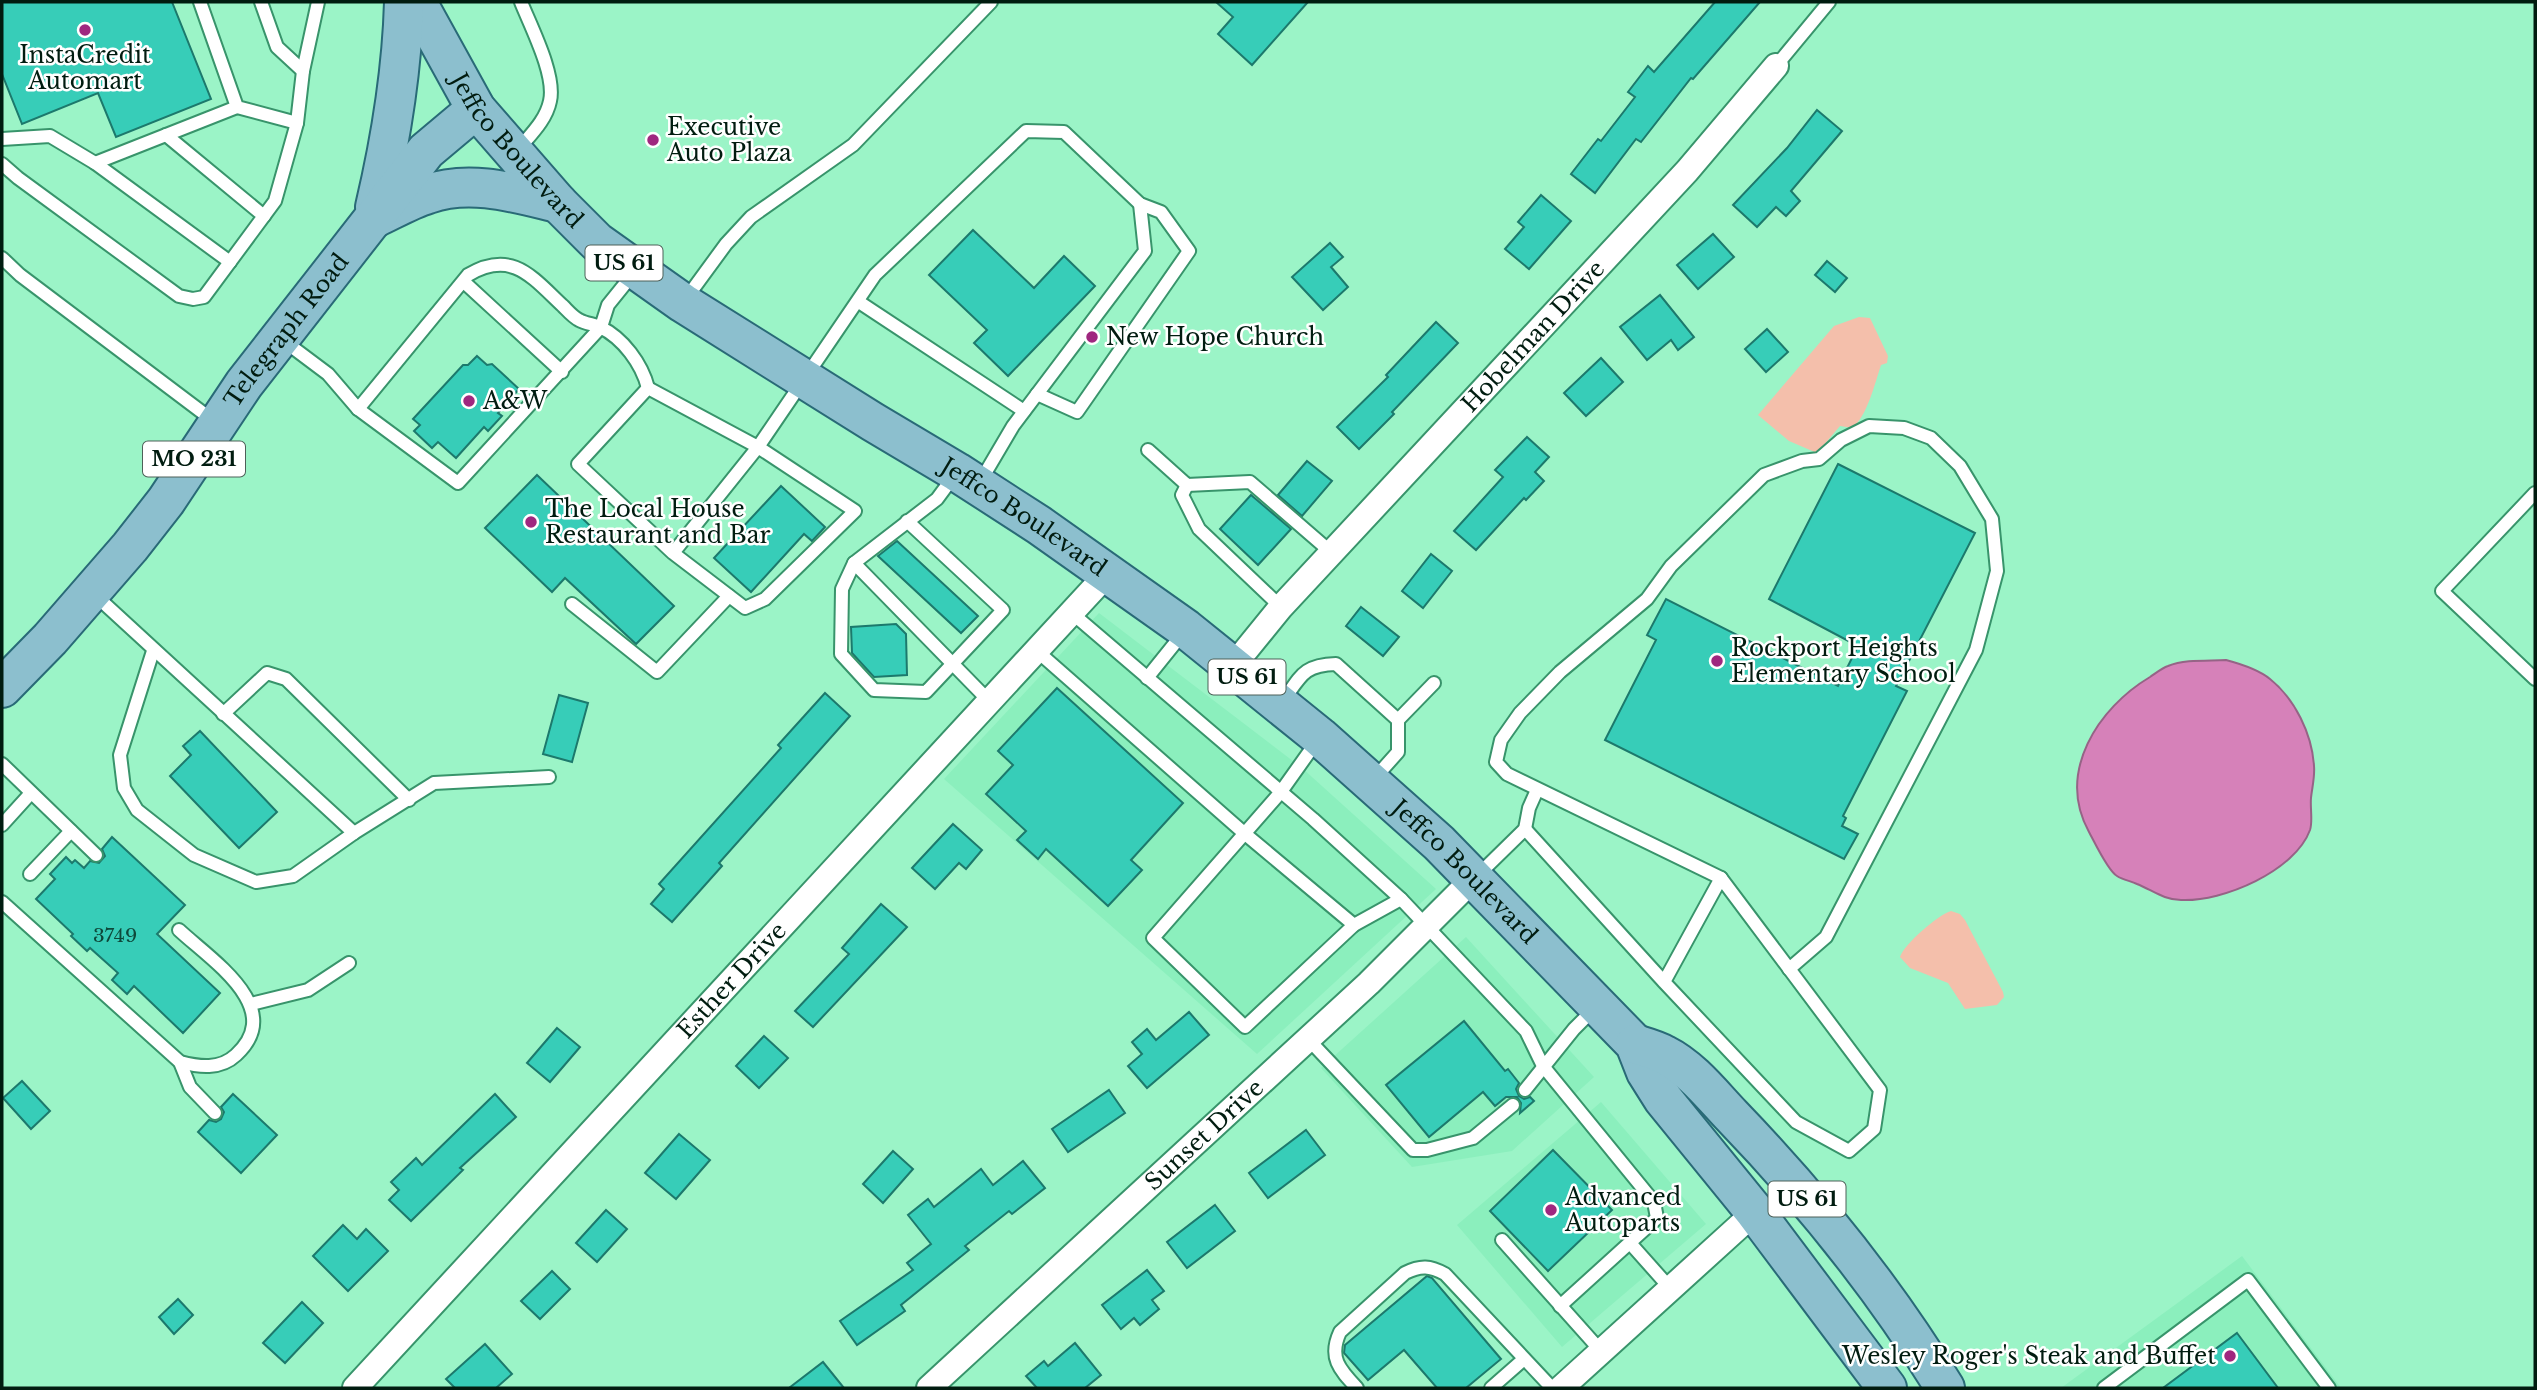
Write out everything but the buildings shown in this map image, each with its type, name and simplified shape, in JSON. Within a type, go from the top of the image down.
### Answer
[{"type":"main road","points":[[372,219],[387,158],[398,82],[404,2]]},
{"type":"main road","name":"Jeffco Boulevard","points":[[417,2],[476,108],[558,203],[597,242],[683,303],[968,478],[1109,572],[1186,629],[1320,737],[1475,877],[1635,1044],[1646,1072],[1663,1099],[1755,1212],[1887,1388]]},
{"type":"main road","name":"Telegraph Road","points":[[2,688],[92,592],[166,501],[244,384],[426,151],[476,108]]},
{"type":"main road","points":[[372,219],[428,194],[450,189],[495,188],[558,203]]},
{"type":"main road","name":"Jeffco Boulevard","points":[[1635,1044],[1666,1055],[1695,1077],[1773,1159],[1873,1282],[1945,1388]]},
{"type":"street","name":"Hobelman Drive","points":[[1233,666],[1281,607],[1687,171],[1776,66]]},
{"type":"street","name":"Esther Drive","points":[[355,1388],[1109,572]]},
{"type":"street","name":"Sunset Drive","points":[[929,1388],[1309,1040],[1475,877]]},
{"type":"street","points":[[1561,1388],[1755,1212]]},
{"type":"lane","points":[[200,2],[237,107]]},
{"type":"lane","points":[[261,2],[276,47],[303,71]]},
{"type":"lane","points":[[2,164],[179,296],[192,299],[204,297],[275,201],[297,123],[303,71],[318,2]]},
{"type":"lane","points":[[514,154],[543,119],[551,101],[550,79],[521,2]]},
{"type":"lane","points":[[683,303],[726,244],[751,217],[853,145],[991,2]]},
{"type":"lane","name":"Hobelman Drive","points":[[1776,66],[1829,2]]},
{"type":"lane","points":[[95,163],[237,107],[297,123]]},
{"type":"lane","points":[[673,553],[758,447],[875,275],[1026,131],[1064,132],[1140,204],[1161,212],[1189,251],[1077,412],[1037,394]]},
{"type":"lane","points":[[166,135],[264,216]]},
{"type":"lane","points":[[2,139],[50,136],[95,163],[230,262]]},
{"type":"lane","points":[[907,521],[1003,610],[926,692],[874,690],[841,654],[842,589],[854,563],[907,521],[968,478],[1024,411],[1145,251],[1140,204]]},
{"type":"lane","points":[[3,261],[218,424]]},
{"type":"lane","points":[[358,409],[468,275],[484,266],[499,264],[526,271],[578,320],[601,327],[631,352],[640,364],[648,388],[758,447],[855,511],[765,599],[745,608],[673,553],[578,464],[648,388]]},
{"type":"lane","points":[[280,338],[328,374],[358,409],[458,482],[601,327],[608,305],[636,271]]},
{"type":"lane","points":[[464,282],[562,372]]},
{"type":"lane","points":[[859,302],[1024,411]]},
{"type":"lane","points":[[1525,829],[1796,1122],[1849,1151],[1874,1129],[1880,1090],[1789,969],[1721,878],[1507,775],[1496,762],[1501,740],[1520,713],[1560,672],[1647,598],[1671,566],[1764,475],[1801,461],[1819,459],[1841,440],[1869,426],[1904,428],[1931,438],[1961,466],[1992,519],[1997,572],[1976,650],[1826,937],[1789,969]]},
{"type":"lane","points":[[1148,450],[1187,485],[1250,482],[1332,553]]},
{"type":"lane","points":[[1187,485],[1182,495],[1199,528],[1281,607]]},
{"type":"lane","points":[[2535,493],[2442,591],[2535,679]]},
{"type":"lane","points":[[854,563],[990,703]]},
{"type":"lane","points":[[92,592],[153,651],[354,833]]},
{"type":"lane","points":[[572,604],[657,672],[729,596]]},
{"type":"lane","points":[[1073,614],[1401,899],[1526,1031],[1543,1066],[1654,1202],[1657,1218],[1560,1306]]},
{"type":"lane","points":[[1147,678],[1186,629]]},
{"type":"lane","points":[[153,651],[120,755],[124,788],[137,810],[194,855],[256,882],[293,876],[354,833],[434,783],[549,777]]},
{"type":"lane","points":[[1037,651],[1244,833],[1354,925]]},
{"type":"lane","points":[[1280,704],[1315,664],[1336,664],[1398,720]]},
{"type":"lane","points":[[223,714],[267,673],[286,679],[409,800]]},
{"type":"lane","points":[[1371,782],[1398,752],[1398,720],[1434,683]]},
{"type":"lane","points":[[1320,737],[1280,793],[1153,938],[1245,1027],[1354,925],[1401,899]]},
{"type":"lane","points":[[2,764],[96,855]]},
{"type":"lane","points":[[1475,877],[1525,829],[1529,808],[1537,790]]},
{"type":"lane","points":[[2,825],[32,793]]},
{"type":"lane","points":[[30,874],[71,831]]},
{"type":"lane","points":[[1664,982],[1721,878]]},
{"type":"lane","points":[[2,902],[180,1062],[190,1087],[215,1113]]},
{"type":"lane","points":[[179,930],[243,988],[251,1004],[253,1021],[249,1038],[232,1059],[218,1065],[198,1067],[180,1062]]},
{"type":"lane","points":[[251,1004],[308,989],[349,963]]},
{"type":"lane","points":[[1525,1090],[1574,1029],[1598,1005]]},
{"type":"lane","points":[[1309,1040],[1413,1150],[1427,1150],[1472,1138],[1513,1105]]},
{"type":"lane","points":[[1502,1240],[1601,1351]]},
{"type":"lane","points":[[1630,1243],[1670,1288]]},
{"type":"lane","points":[[1357,1388],[1341,1371],[1335,1355],[1335,1343],[1340,1332],[1405,1273],[1418,1267],[1431,1267],[1445,1275],[1552,1388]]},
{"type":"lane","points":[[2104,1388],[2248,1280],[2329,1388]]},
{"type":"lane","points":[[1491,1388],[1524,1359]]},
{"type":"shaded area","points":[[1859,317],[1870,318],[1888,356],[1887,363],[1881,365],[1862,416],[1852,428],[1840,426],[1817,453],[1789,441],[1758,415],[1834,326]]},
{"type":"shaded area","points":[[1099,613],[1302,768],[1436,889],[1257,1054],[944,779]]},
{"type":"shaded area","points":[[2226,660],[2265,675],[2279,687],[2301,718],[2313,754],[2311,826],[2302,845],[2289,859],[2256,881],[2217,896],[2181,900],[2169,898],[2119,877],[2106,863],[2080,809],[2077,787],[2080,765],[2099,724],[2131,690],[2161,669],[2175,664]]},
{"type":"shaded area","points":[[1951,911],[1960,914],[1965,920],[2003,992],[2004,997],[1997,1005],[1965,1009],[1948,983],[1910,968],[1900,957],[1922,931]]},
{"type":"shaded area","points":[[1466,937],[1594,1077],[1512,1151],[1412,1167],[1321,1068]]},
{"type":"shaded area","points":[[1601,1102],[1706,1224],[1562,1347],[1457,1225]]},
{"type":"shaded area","points":[[2242,1256],[2341,1388],[2061,1388]]},
{"type":"place","name":"InstaCredit Automart","points":[[85,30]]},
{"type":"place","name":"Executive Auto Plaza","points":[[653,140]]},
{"type":"place","name":"New Hope Church","points":[[1092,337]]},
{"type":"place","name":"A&W","points":[[469,401]]},
{"type":"place","name":"The Local House Restaurant and Bar","points":[[531,522]]},
{"type":"place","name":"Rockport Heights Elementary School","points":[[1717,661]]},
{"type":"place","name":"Advanced Autoparts","points":[[1551,1210]]},
{"type":"place","name":"Wesley Roger's Steak and Buffet","points":[[2230,1356]]}]
